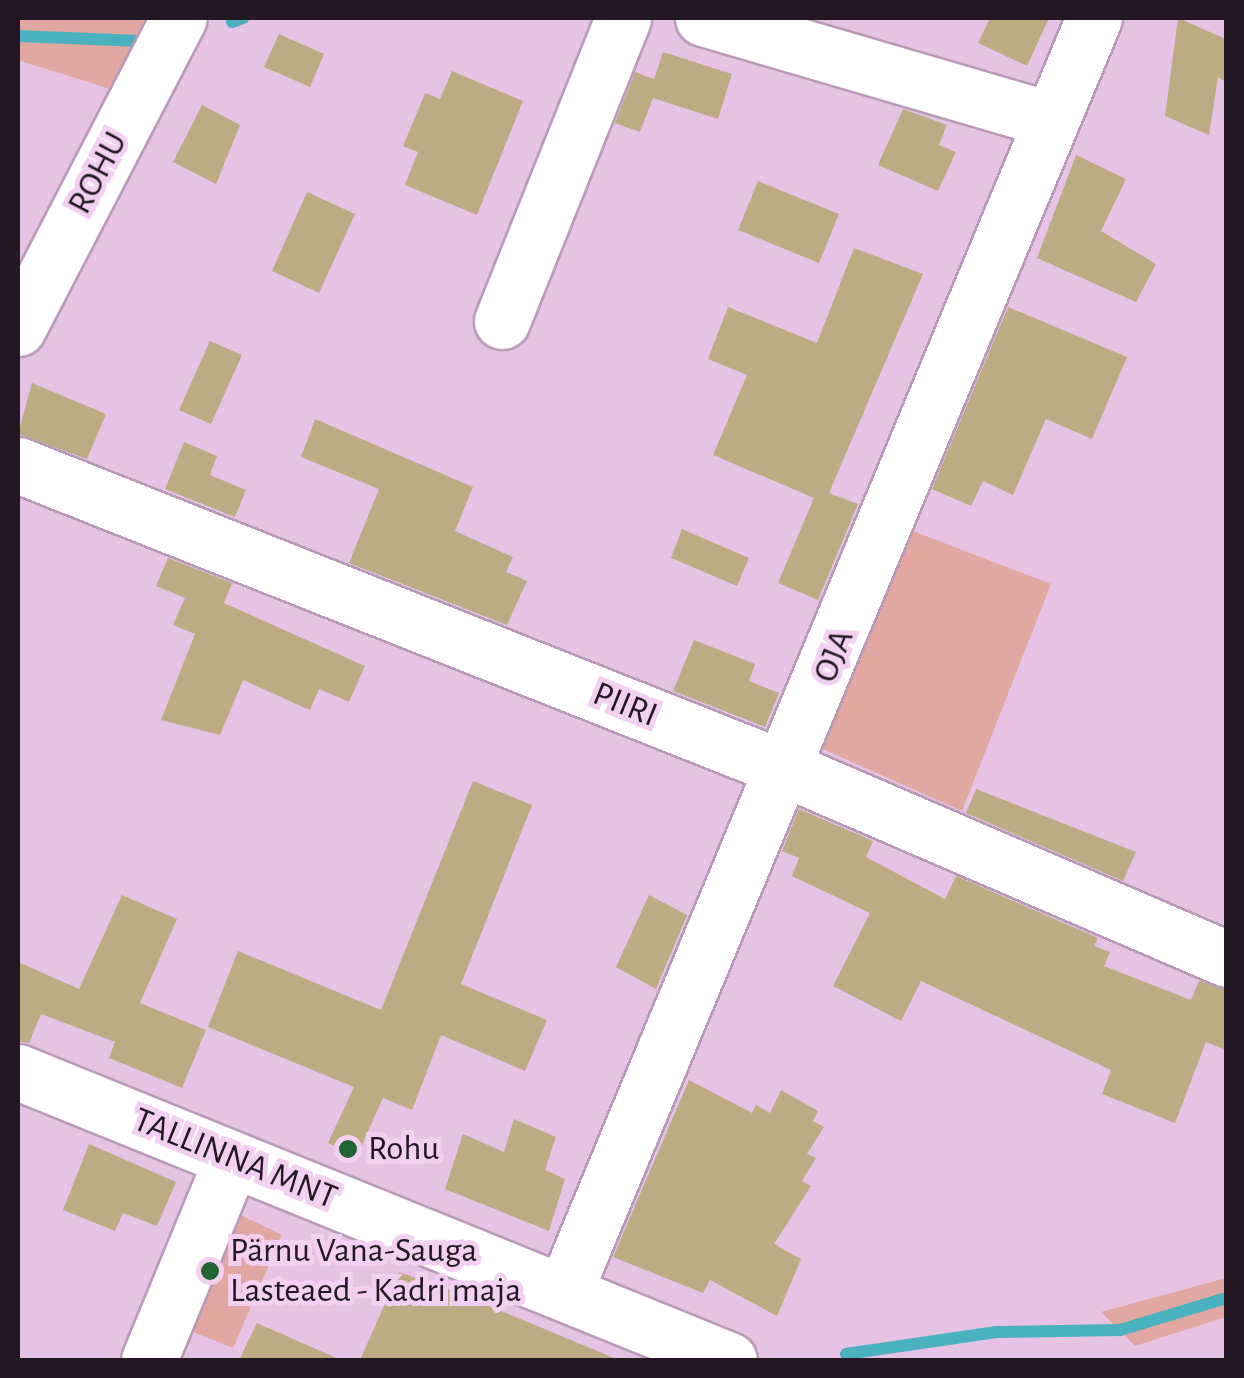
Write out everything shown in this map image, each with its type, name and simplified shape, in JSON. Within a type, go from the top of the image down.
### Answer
[{"type":"street","name":"ROHU","points":[[18,328],[180,18]]},
{"type":"street","points":[[502,321],[623,18]]},
{"type":"street","points":[[703,18],[1049,119]]},
{"type":"street","name":"OJA","points":[[565,1290],[788,770],[1049,119],[1094,18]]},
{"type":"street","name":"PIIRI","points":[[18,465],[788,770],[1226,959]]},
{"type":"street","name":"TALLINNA MNT","points":[[18,1072],[565,1290],[729,1360]]},
{"type":"street","points":[[149,1360],[232,1159]]},
{"type":"shaded area","points":[[18,18],[145,18],[110,89],[18,60]]},
{"type":"shaded area","points":[[910,530],[1051,584],[962,811],[823,749]]},
{"type":"shaded area","points":[[226,1208],[282,1235],[233,1348],[183,1328]]},
{"type":"shaded area","points":[[1226,1278],[1226,1317],[1135,1346],[1101,1312]]},
{"type":"building","points":[[990,18],[1049,18],[1027,66],[978,43]]},
{"type":"building","points":[[1178,18],[1226,39],[1226,82],[1218,77],[1209,135],[1165,116]]},
{"type":"building","points":[[279,34],[324,54],[310,87],[264,67]]},
{"type":"building","points":[[663,52],[732,74],[718,119],[653,98],[640,132],[615,123],[635,72],[654,79]]},
{"type":"building","points":[[452,71],[523,101],[477,215],[405,185],[418,152],[403,146],[425,93],[440,99]]},
{"type":"building","points":[[202,105],[240,125],[216,184],[173,162]]},
{"type":"building","points":[[903,109],[947,125],[939,145],[956,152],[938,191],[878,165]]},
{"type":"building","points":[[1076,155],[1126,179],[1101,231],[1156,264],[1136,302],[1037,258]]},
{"type":"building","points":[[758,181],[839,214],[819,263],[738,230]]},
{"type":"building","points":[[307,192],[355,214],[319,293],[272,271]]},
{"type":"building","points":[[854,248],[923,274],[829,493],[858,504],[818,600],[778,583],[814,498],[713,455],[747,375],[708,359],[728,307],[817,343]]},
{"type":"building","points":[[1008,307],[1127,357],[1092,439],[1046,419],[1013,495],[983,481],[971,506],[932,489]]},
{"type":"building","points":[[210,341],[242,355],[211,424],[179,410]]},
{"type":"building","points":[[32,383],[106,414],[87,459],[18,434]]},
{"type":"building","points":[[315,419],[473,487],[455,531],[513,557],[506,572],[527,581],[507,625],[349,563],[379,489],[301,457]]},
{"type":"building","points":[[184,442],[217,456],[210,475],[246,490],[235,517],[165,489]]},
{"type":"building","points":[[682,529],[749,558],[737,586],[671,558]]},
{"type":"building","points":[[168,558],[232,583],[224,603],[365,666],[349,702],[319,689],[310,710],[243,680],[220,735],[161,720],[195,634],[173,625],[185,598],[156,586]]},
{"type":"building","points":[[694,640],[755,664],[749,681],[779,693],[765,727],[673,691]]},
{"type":"building","points":[[473,781],[532,805],[461,984],[547,1020],[525,1071],[441,1035],[412,1110],[383,1098],[357,1156],[328,1143],[354,1087],[208,1027],[238,951],[381,1010]]},
{"type":"building","points":[[976,789],[1136,852],[1123,881],[966,813]]},
{"type":"building","points":[[799,809],[873,841],[866,857],[945,899],[956,876],[1098,938],[1094,946],[1110,952],[1104,966],[1191,1000],[1199,981],[1226,990],[1226,1050],[1206,1042],[1175,1123],[1102,1094],[1111,1070],[921,981],[901,1021],[833,986],[870,913],[792,876],[799,858],[782,851]]},
{"type":"building","points":[[122,895],[177,919],[140,1003],[206,1030],[182,1088],[109,1058],[115,1042],[41,1014],[29,1043],[18,1041],[18,962],[79,989]]},
{"type":"building","points":[[649,895],[687,915],[656,989],[616,967]]},
{"type":"building","points":[[689,1080],[752,1113],[756,1105],[770,1113],[781,1090],[818,1111],[813,1121],[824,1127],[807,1154],[816,1158],[802,1181],[811,1186],[774,1244],[801,1259],[777,1316],[710,1280],[703,1293],[613,1257]]},
{"type":"building","points":[[514,1119],[556,1137],[545,1170],[565,1179],[549,1231],[445,1189],[463,1134],[504,1152]]},
{"type":"building","points":[[89,1144],[176,1182],[157,1226],[123,1213],[115,1231],[63,1210]]},
{"type":"building","points":[[399,1272],[458,1293],[619,1360],[360,1360]]},
{"type":"building","points":[[257,1323],[341,1360],[239,1360]]},
{"type":"waterway","points":[[232,22],[243,18]]},
{"type":"waterway","points":[[18,36],[140,41]]},
{"type":"waterway","points":[[846,1354],[996,1332],[1120,1330],[1226,1298]]},
{"type":"place","name":"Rohu","points":[[348,1149]]},
{"type":"place","name":"Pärnu Vana-Sauga Lasteaed - Kadri maja","points":[[210,1271]]}]
